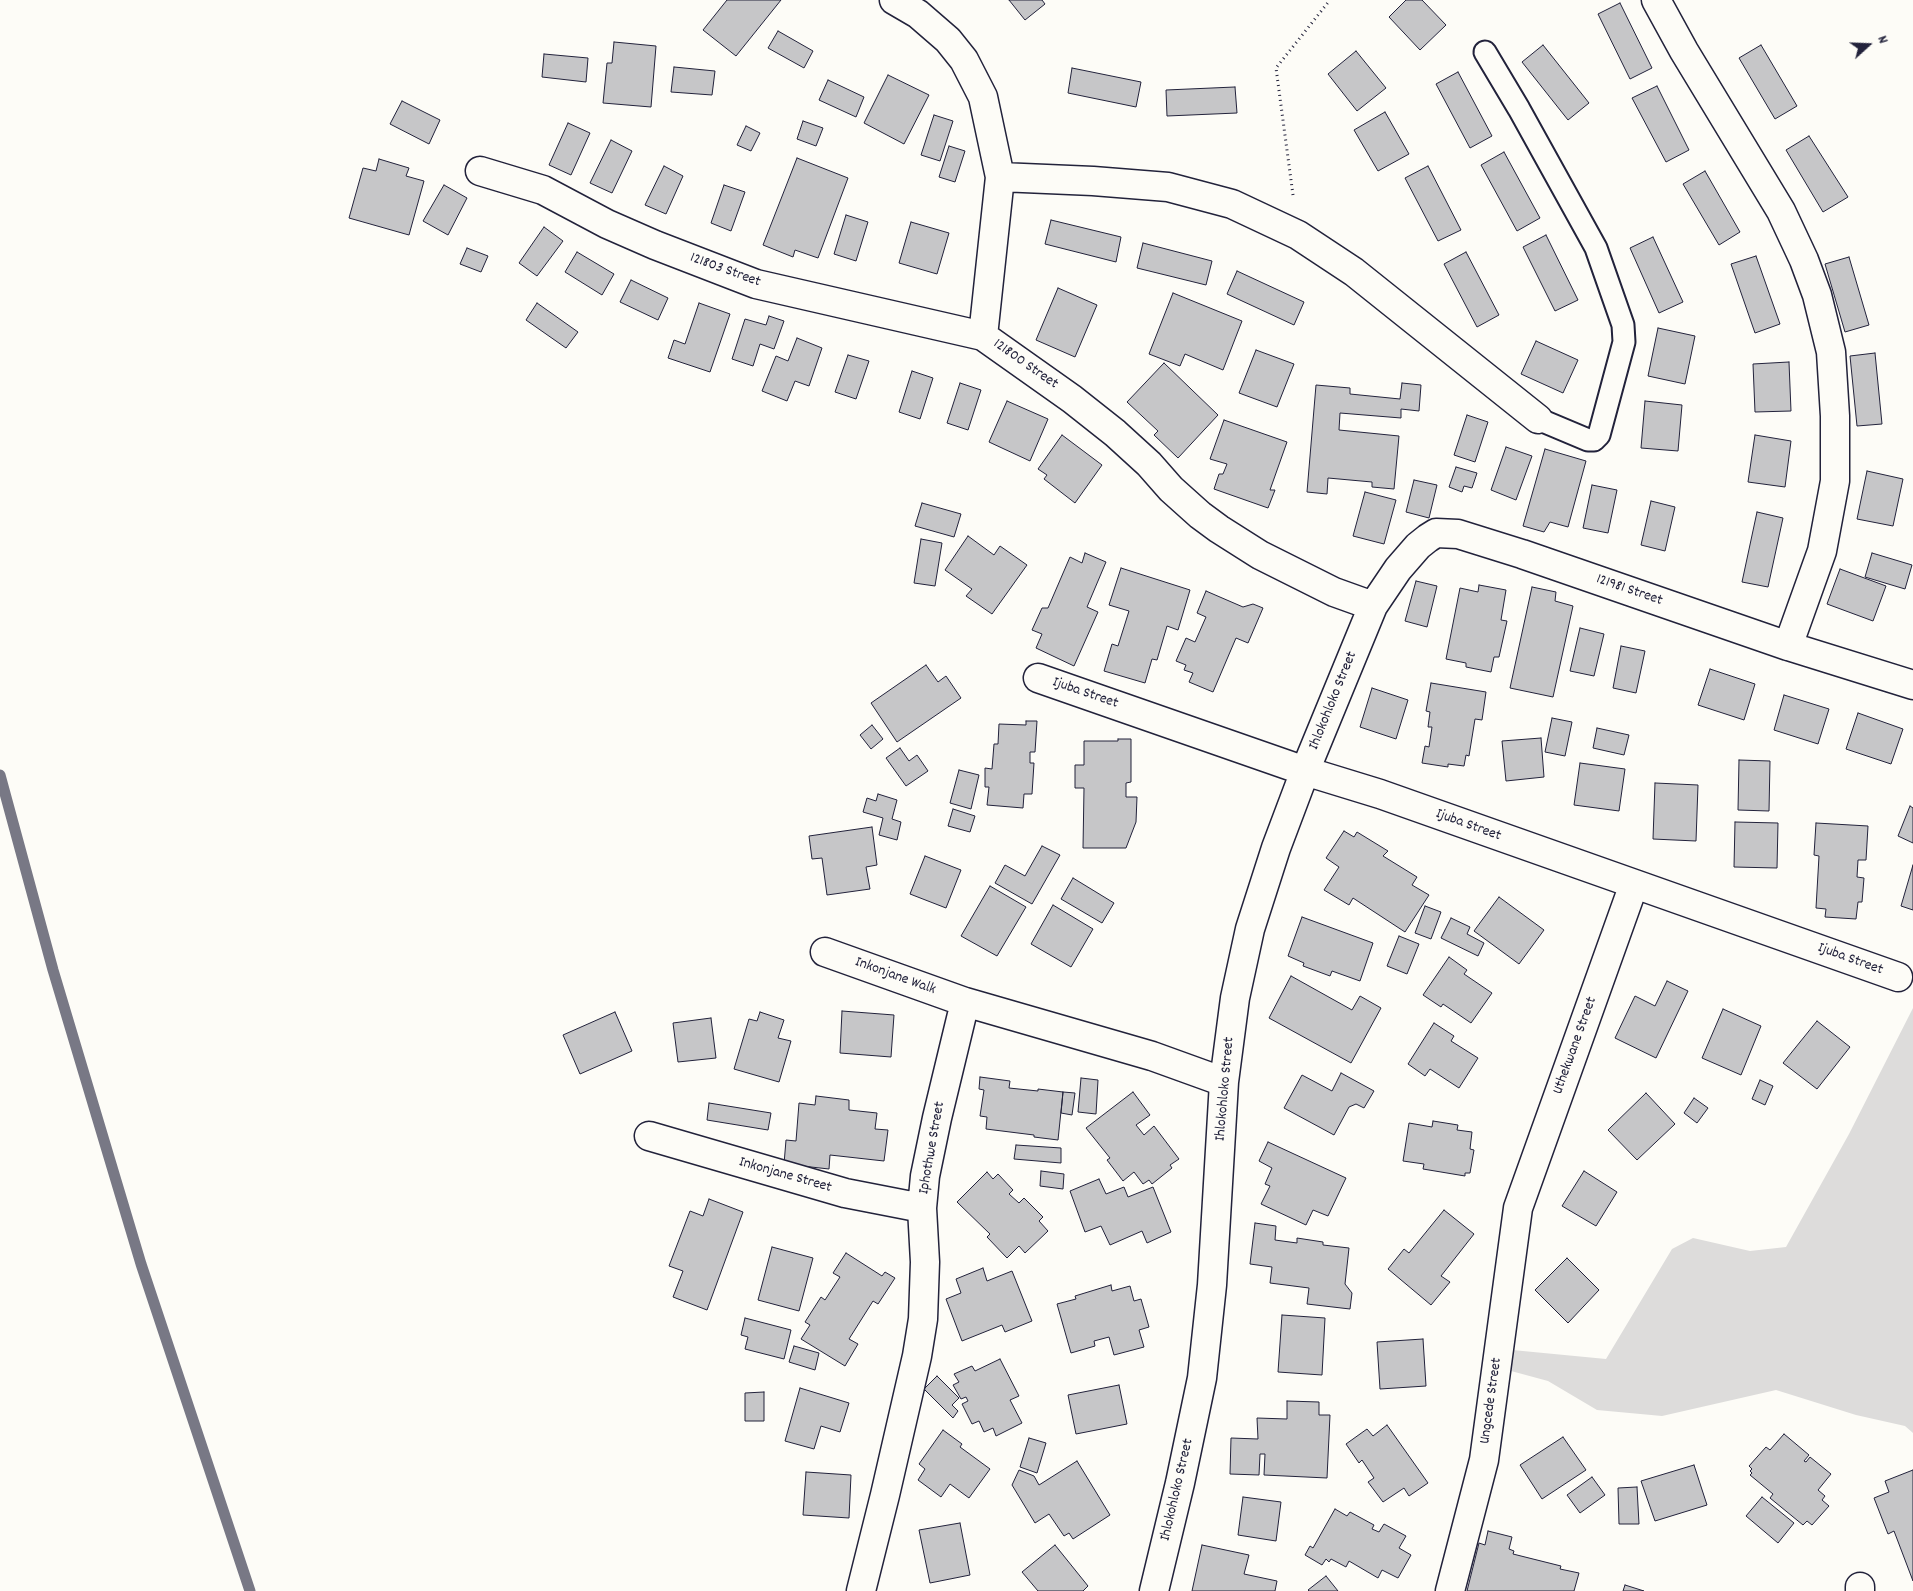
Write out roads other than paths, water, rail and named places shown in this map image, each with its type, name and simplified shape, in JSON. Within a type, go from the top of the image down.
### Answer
[{"type":"street","name":"121800 Street","points":[[894,0],[918,14],[948,40],[964,60],[983,97],[1000,177],[983,336],[1072,399],[1115,433],[1200,515],[1260,554],[1334,592],[1373,606]]},
{"type":"street","points":[[1656,0],[1684,51],[1781,211],[1804,260],[1831,352],[1835,416],[1835,481],[1822,551],[1788,646]]},
{"type":"street","name":"121803 Street","points":[[480,170],[543,190],[607,224],[655,245],[756,284],[983,336]]},
{"type":"street","points":[[1000,177],[1168,186],[1232,204],[1298,235],[1354,272],[1538,419]]},
{"type":"street","name":"121981 Street","points":[[1373,606],[1398,569],[1418,546],[1436,533],[1458,534],[1522,554],[1788,646],[1913,685]]},
{"type":"street","name":"Ihlokohloko Street","points":[[1154,1591],[1180,1483],[1202,1378],[1213,1265],[1224,1082],[1235,998],[1250,929],[1276,848],[1305,771],[1373,606]]},
{"type":"street","name":"Ijuba Street","points":[[1038,678],[1305,771],[1380,794],[1898,977]]},
{"type":"street","name":"Uthekwane Street","points":[[1518,1208],[1634,884]]},
{"type":"street","name":"Inkonjane Walk","points":[[825,952],[965,1002]]},
{"type":"street","points":[[965,1002],[1152,1056],[1224,1082]]},
{"type":"street","name":"Iphothwe Street","points":[[861,1591],[910,1384],[923,1319],[925,1262],[922,1208],[925,1176],[965,1002]]},
{"type":"street","name":"Inkonjane Street","points":[[649,1136],[845,1193],[922,1208]]},
{"type":"street","name":"Ungcede Street","points":[[1450,1591],[1484,1460],[1518,1208]]},
{"type":"lane","points":[[1485,52],[1520,109],[1596,248],[1623,325],[1624,342],[1598,435],[1594,440],[1588,440],[1538,419]]},
{"type":"waterway","points":[[0,775],[53,970],[141,1264],[250,1591]]}]
